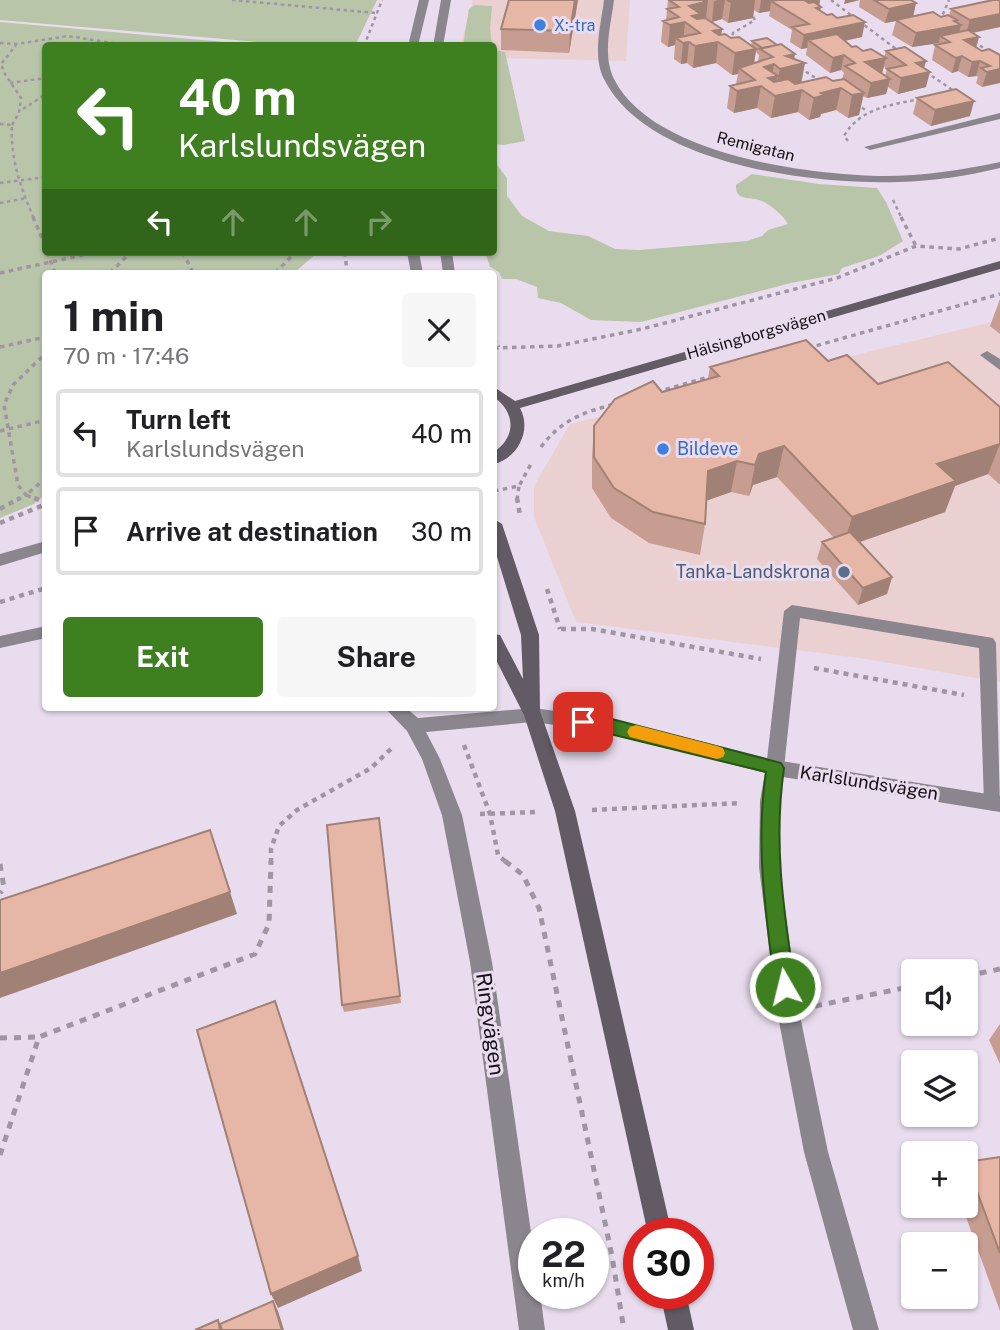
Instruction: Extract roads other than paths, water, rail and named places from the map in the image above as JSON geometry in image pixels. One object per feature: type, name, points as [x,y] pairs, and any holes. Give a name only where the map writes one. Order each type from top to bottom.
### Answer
[{"type":"main road","name":"Hälsingborgsvägen","points":[[513,406],[1000,265]]},
{"type":"main road","points":[[497,393],[513,406],[520,423],[519,432],[508,448],[497,457]]},
{"type":"main road","points":[[497,533],[530,635],[533,715]]},
{"type":"main road","points":[[497,646],[533,715],[565,811],[656,1218]]},
{"type":"main road","points":[[676,1309],[681,1330]]},
{"type":"street","points":[[413,42],[424,0]]},
{"type":"street","name":"Remigatan","points":[[609,0],[603,46],[609,79],[630,107],[665,133],[750,163],[847,178],[932,178],[1000,165]]},
{"type":"street","points":[[439,42],[447,3]]},
{"type":"street","points":[[870,147],[1000,116]]},
{"type":"street","points":[[987,355],[1000,366]]},
{"type":"street","points":[[0,560],[42,548]]},
{"type":"street","points":[[866,1330],[816,1152],[788,1011],[769,867],[770,801],[792,611],[987,643],[997,804]]},
{"type":"street","points":[[0,642],[42,633]]},
{"type":"street","points":[[397,711],[414,726]]},
{"type":"street","name":"Karlslundsvägen","points":[[414,726],[533,715],[608,725],[775,768],[997,804]]},
{"type":"street","name":"Ringvägen","points":[[414,726],[452,814],[481,962],[532,1330]]},
{"type":"place","name":"X:-tra","points":[[540,25]]},
{"type":"place","name":"Bildeve","points":[[663,449]]},
{"type":"place","name":"Tanka-Landskrona","points":[[844,572]]}]
